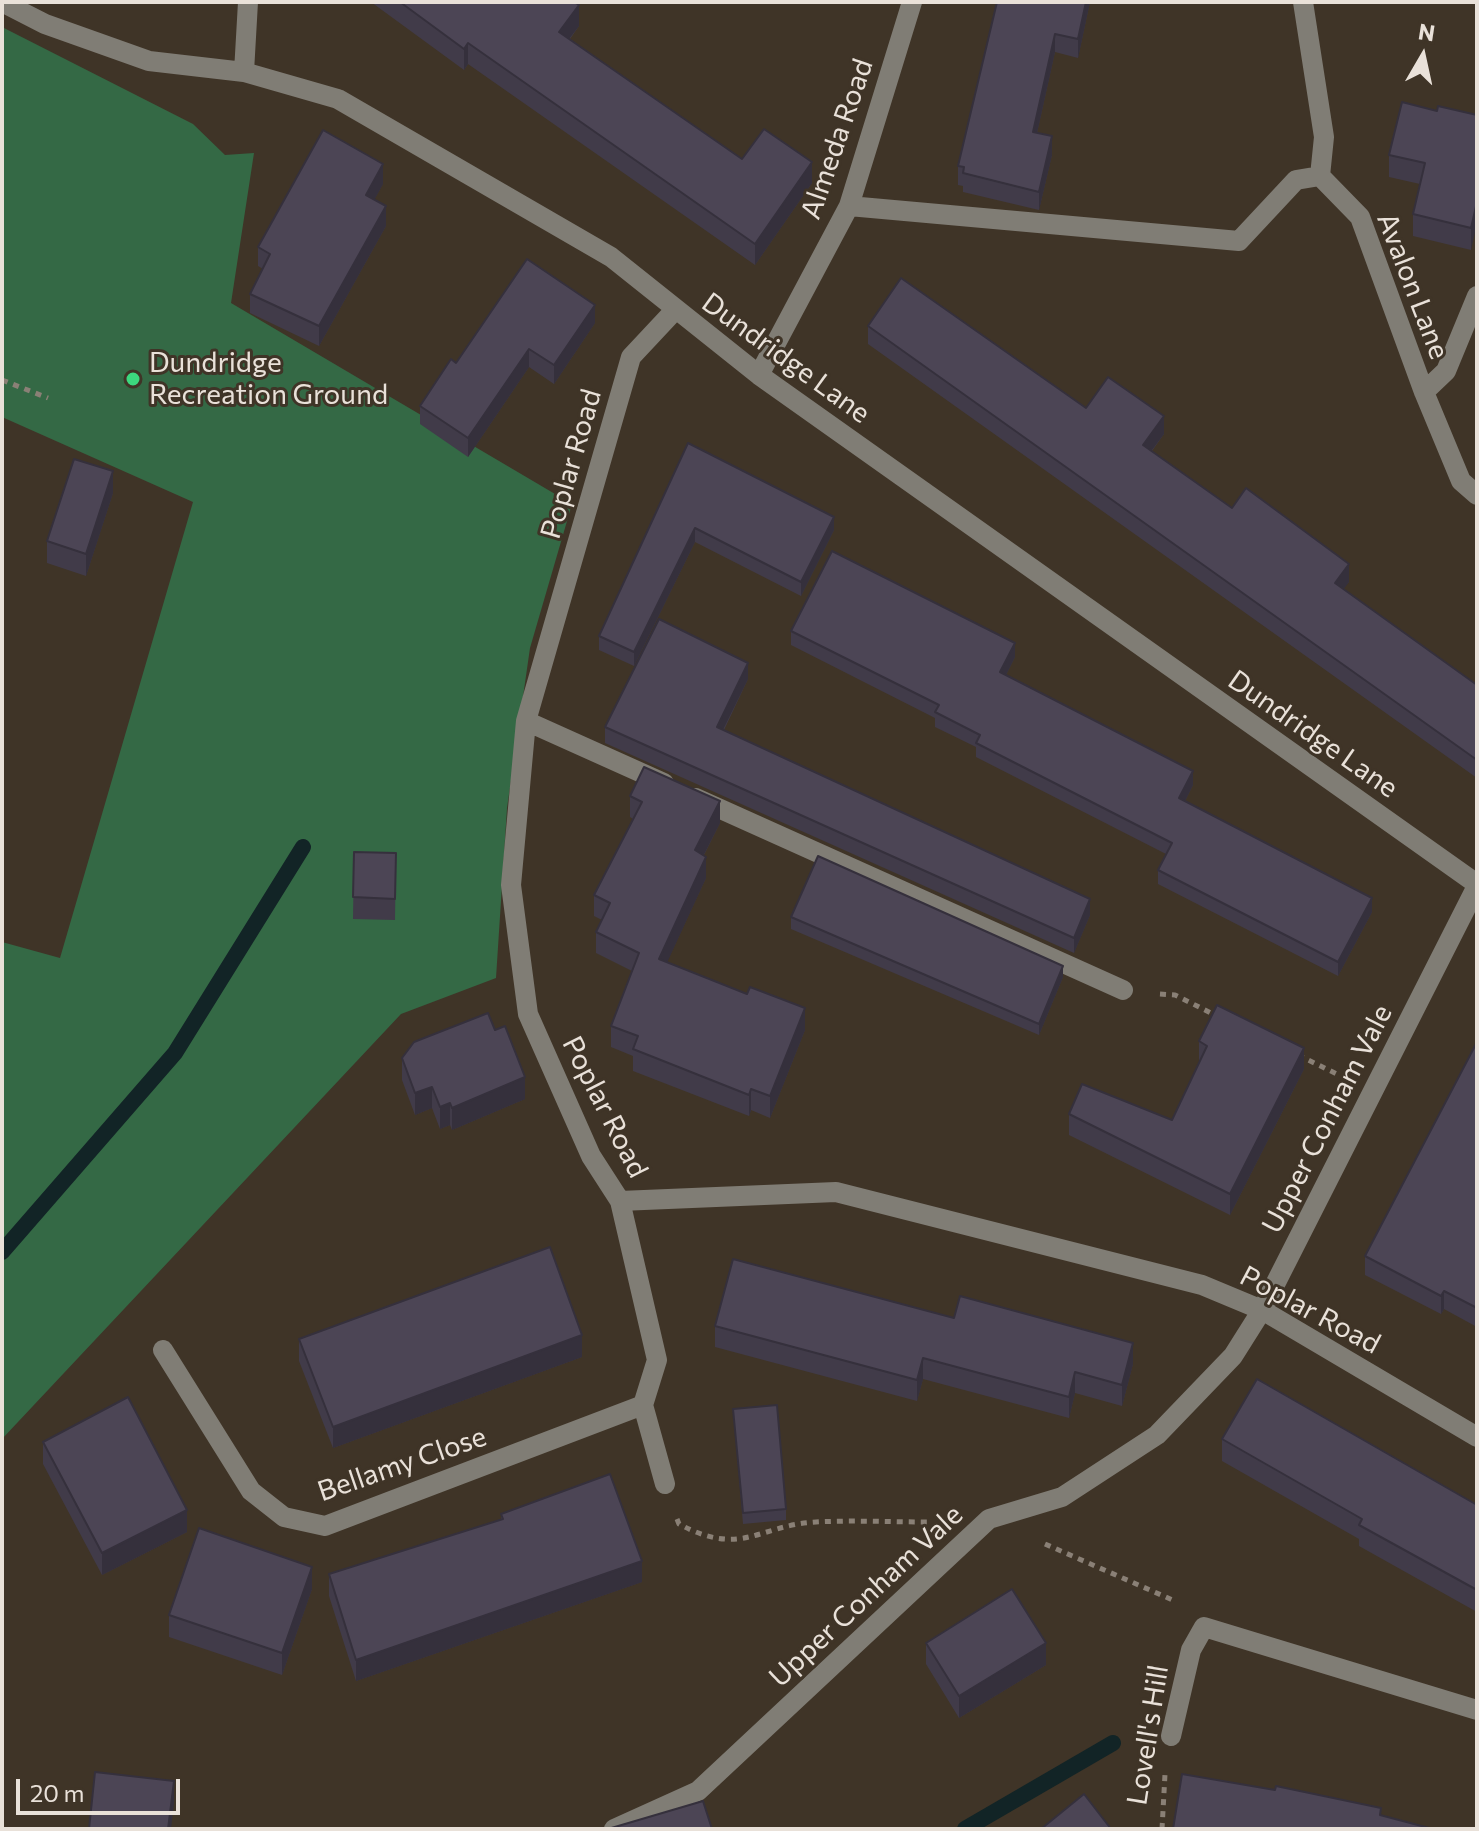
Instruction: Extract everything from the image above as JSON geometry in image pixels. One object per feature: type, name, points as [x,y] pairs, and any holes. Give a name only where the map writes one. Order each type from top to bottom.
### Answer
[{"type":"street","name":"Dundridge Lane","points":[[2,2],[45,24],[149,61],[244,72],[338,99],[611,257],[759,375],[1477,885]]},
{"type":"street","points":[[244,72],[248,2]]},
{"type":"street","points":[[849,206],[1239,241],[1296,180],[1320,176],[1324,137],[1303,2]]},
{"type":"street","name":"Almeda Road","points":[[759,375],[849,206],[907,4]]},
{"type":"street","name":"Avalon Lane","points":[[1320,176],[1360,217],[1424,392],[1461,481],[1477,495]]},
{"type":"street","points":[[1424,392],[1446,371],[1477,296]]},
{"type":"street","name":"Poplar Road","points":[[675,310],[631,357],[526,721],[511,885],[528,1014],[591,1156],[620,1201],[836,1192],[1202,1285],[1262,1310],[1477,1437]]},
{"type":"street","points":[[526,721],[1123,990]]},
{"type":"street","name":"Upper Conham Vale","points":[[614,1829],[698,1791],[989,1519],[1062,1497],[1157,1435],[1233,1356],[1262,1310],[1477,885]]},
{"type":"street","points":[[620,1201],[657,1360],[643,1405],[665,1484]]},
{"type":"street","name":"Bellamy Close","points":[[163,1350],[251,1491],[284,1517],[325,1526],[643,1405]]},
{"type":"street","points":[[1204,1627],[1477,1710]]},
{"type":"street","name":"Lovell's Hill","points":[[1171,1736],[1191,1650],[1204,1627]]},
{"type":"path","points":[[2,380],[48,398]]},
{"type":"path","points":[[1123,990],[1175,995],[1231,1023]]},
{"type":"path","points":[[1288,1050],[1373,1092]]},
{"type":"path","points":[[665,1484],[679,1524],[704,1538],[745,1541],[812,1522],[989,1519],[1175,1601],[1204,1627]]},
{"type":"path","name":"Lovell's Hill","points":[[1162,1829],[1162,1792],[1171,1736]]},
{"type":"green space","points":[[2,27],[193,124],[225,155],[254,153],[231,303],[572,504],[530,648],[507,808],[496,978],[401,1014],[2,1439],[2,942],[60,958],[193,502],[2,417]]},
{"type":"building","points":[[400,2],[574,2],[579,5],[559,32],[742,159],[764,129],[812,162],[755,244],[468,43],[464,49]]},
{"type":"building","points":[[997,2],[1086,2],[1078,39],[1055,34],[1033,132],[1052,136],[1039,192],[963,173],[964,167],[958,166]]},
{"type":"building","points":[[1402,102],[1437,111],[1438,106],[1477,115],[1477,202],[1471,228],[1413,214],[1425,163],[1389,155]]},
{"type":"building","points":[[323,130],[383,164],[366,195],[386,206],[319,326],[250,294],[270,254],[258,247]]},
{"type":"building","points":[[527,259],[595,305],[554,365],[529,349],[468,438],[420,406],[451,359],[456,363]]},
{"type":"building","points":[[901,278],[1086,408],[1108,377],[1164,416],[1143,445],[1232,508],[1246,488],[1349,564],[1335,583],[1477,685],[1477,760],[868,326]]},
{"type":"building","points":[[688,443],[834,517],[801,582],[695,528],[634,652],[599,636]]},
{"type":"building","points":[[74,459],[113,471],[86,554],[47,541]]},
{"type":"building","points":[[832,551],[1015,643],[1000,672],[1193,771],[1179,798],[1372,898],[1338,962],[1158,870],[1172,843],[976,743],[980,735],[935,712],[939,705],[791,631]]},
{"type":"building","points":[[659,619],[748,663],[717,727],[1090,899],[1074,938],[605,727]]},
{"type":"building","points":[[644,767],[720,801],[695,850],[706,857],[659,959],[747,994],[750,987],[805,1008],[770,1096],[751,1089],[749,1095],[633,1049],[638,1036],[611,1026],[639,953],[596,932],[610,903],[594,895],[642,802],[630,796]]},
{"type":"building","points":[[354,852],[396,853],[395,899],[353,897]]},
{"type":"building","points":[[818,856],[1063,966],[1039,1024],[791,917]]},
{"type":"building","points":[[1217,1005],[1304,1048],[1230,1194],[1069,1114],[1082,1084],[1172,1120],[1207,1046],[1199,1041]]},
{"type":"building","points":[[488,1013],[495,1030],[505,1026],[525,1077],[452,1108],[450,1103],[440,1107],[432,1087],[415,1093],[402,1058],[414,1042]]},
{"type":"building","points":[[1477,1042],[1477,1308],[1444,1291],[1441,1296],[1365,1256]]},
{"type":"building","points":[[550,1247],[582,1335],[333,1427],[299,1339]]},
{"type":"building","points":[[733,1259],[954,1318],[960,1296],[1133,1343],[1122,1385],[1075,1372],[1069,1397],[923,1358],[917,1380],[715,1326]]},
{"type":"building","points":[[1257,1379],[1477,1505],[1477,1590],[1359,1525],[1362,1519],[1222,1439]]},
{"type":"building","points":[[128,1397],[187,1510],[102,1553],[43,1442]]},
{"type":"building","points":[[777,1405],[786,1509],[743,1513],[733,1409]]},
{"type":"building","points":[[610,1474],[642,1561],[356,1660],[329,1574],[503,1519],[501,1514]]},
{"type":"building","points":[[199,1528],[312,1567],[282,1653],[169,1615]]},
{"type":"building","points":[[1012,1589],[1046,1643],[959,1696],[926,1643]]},
{"type":"building","points":[[95,1772],[174,1781],[168,1829],[89,1829]]},
{"type":"building","points":[[1182,1774],[1275,1790],[1276,1786],[1381,1808],[1380,1815],[1433,1829],[1173,1829]]},
{"type":"building","points":[[1084,1794],[1111,1829],[1041,1829]]},
{"type":"building","points":[[703,1801],[712,1829],[608,1829]]},
{"type":"waterway","points":[[2,1252],[175,1053],[303,847]]},
{"type":"waterway","points":[[965,1829],[1113,1743]]},
{"type":"place","name":"Dundridge Recreation Ground","points":[[133,379]]}]
